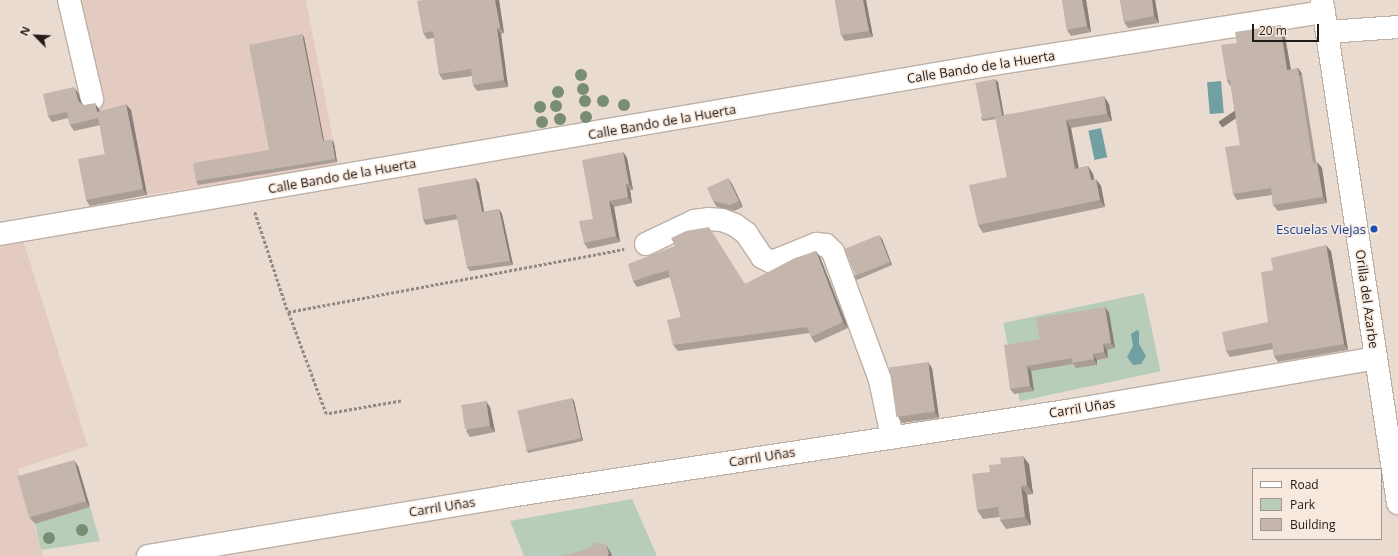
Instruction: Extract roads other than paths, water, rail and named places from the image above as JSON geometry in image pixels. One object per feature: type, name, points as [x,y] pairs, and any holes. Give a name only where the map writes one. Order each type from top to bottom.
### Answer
[{"type":"street","points":[[69,0],[92,99]]},
{"type":"street","name":"Calle Bando de la Huerta","points":[[0,234],[981,66],[1324,15],[1398,26]]},
{"type":"street","name":"Orilla del Azarbe","points":[[1324,15],[1398,503]]},
{"type":"street","points":[[646,244],[694,221],[708,219],[722,220],[746,233],[762,257],[772,262],[816,244],[826,245],[833,252],[880,380],[892,437]]},
{"type":"street","name":"Carril Uñas","points":[[148,556],[502,497],[1073,410],[1376,358]]},
{"type":"water","points":[[1221,81],[1224,113],[1210,114],[1207,82]]},
{"type":"water","points":[[1101,128],[1107,157],[1095,160],[1088,131]]},
{"type":"water","points":[[1137,330],[1139,331],[1139,344],[1146,356],[1141,364],[1133,365],[1127,357],[1133,346],[1131,334]]},
{"type":"place","name":"Escuelas Viejas","points":[[1374,229]]}]
